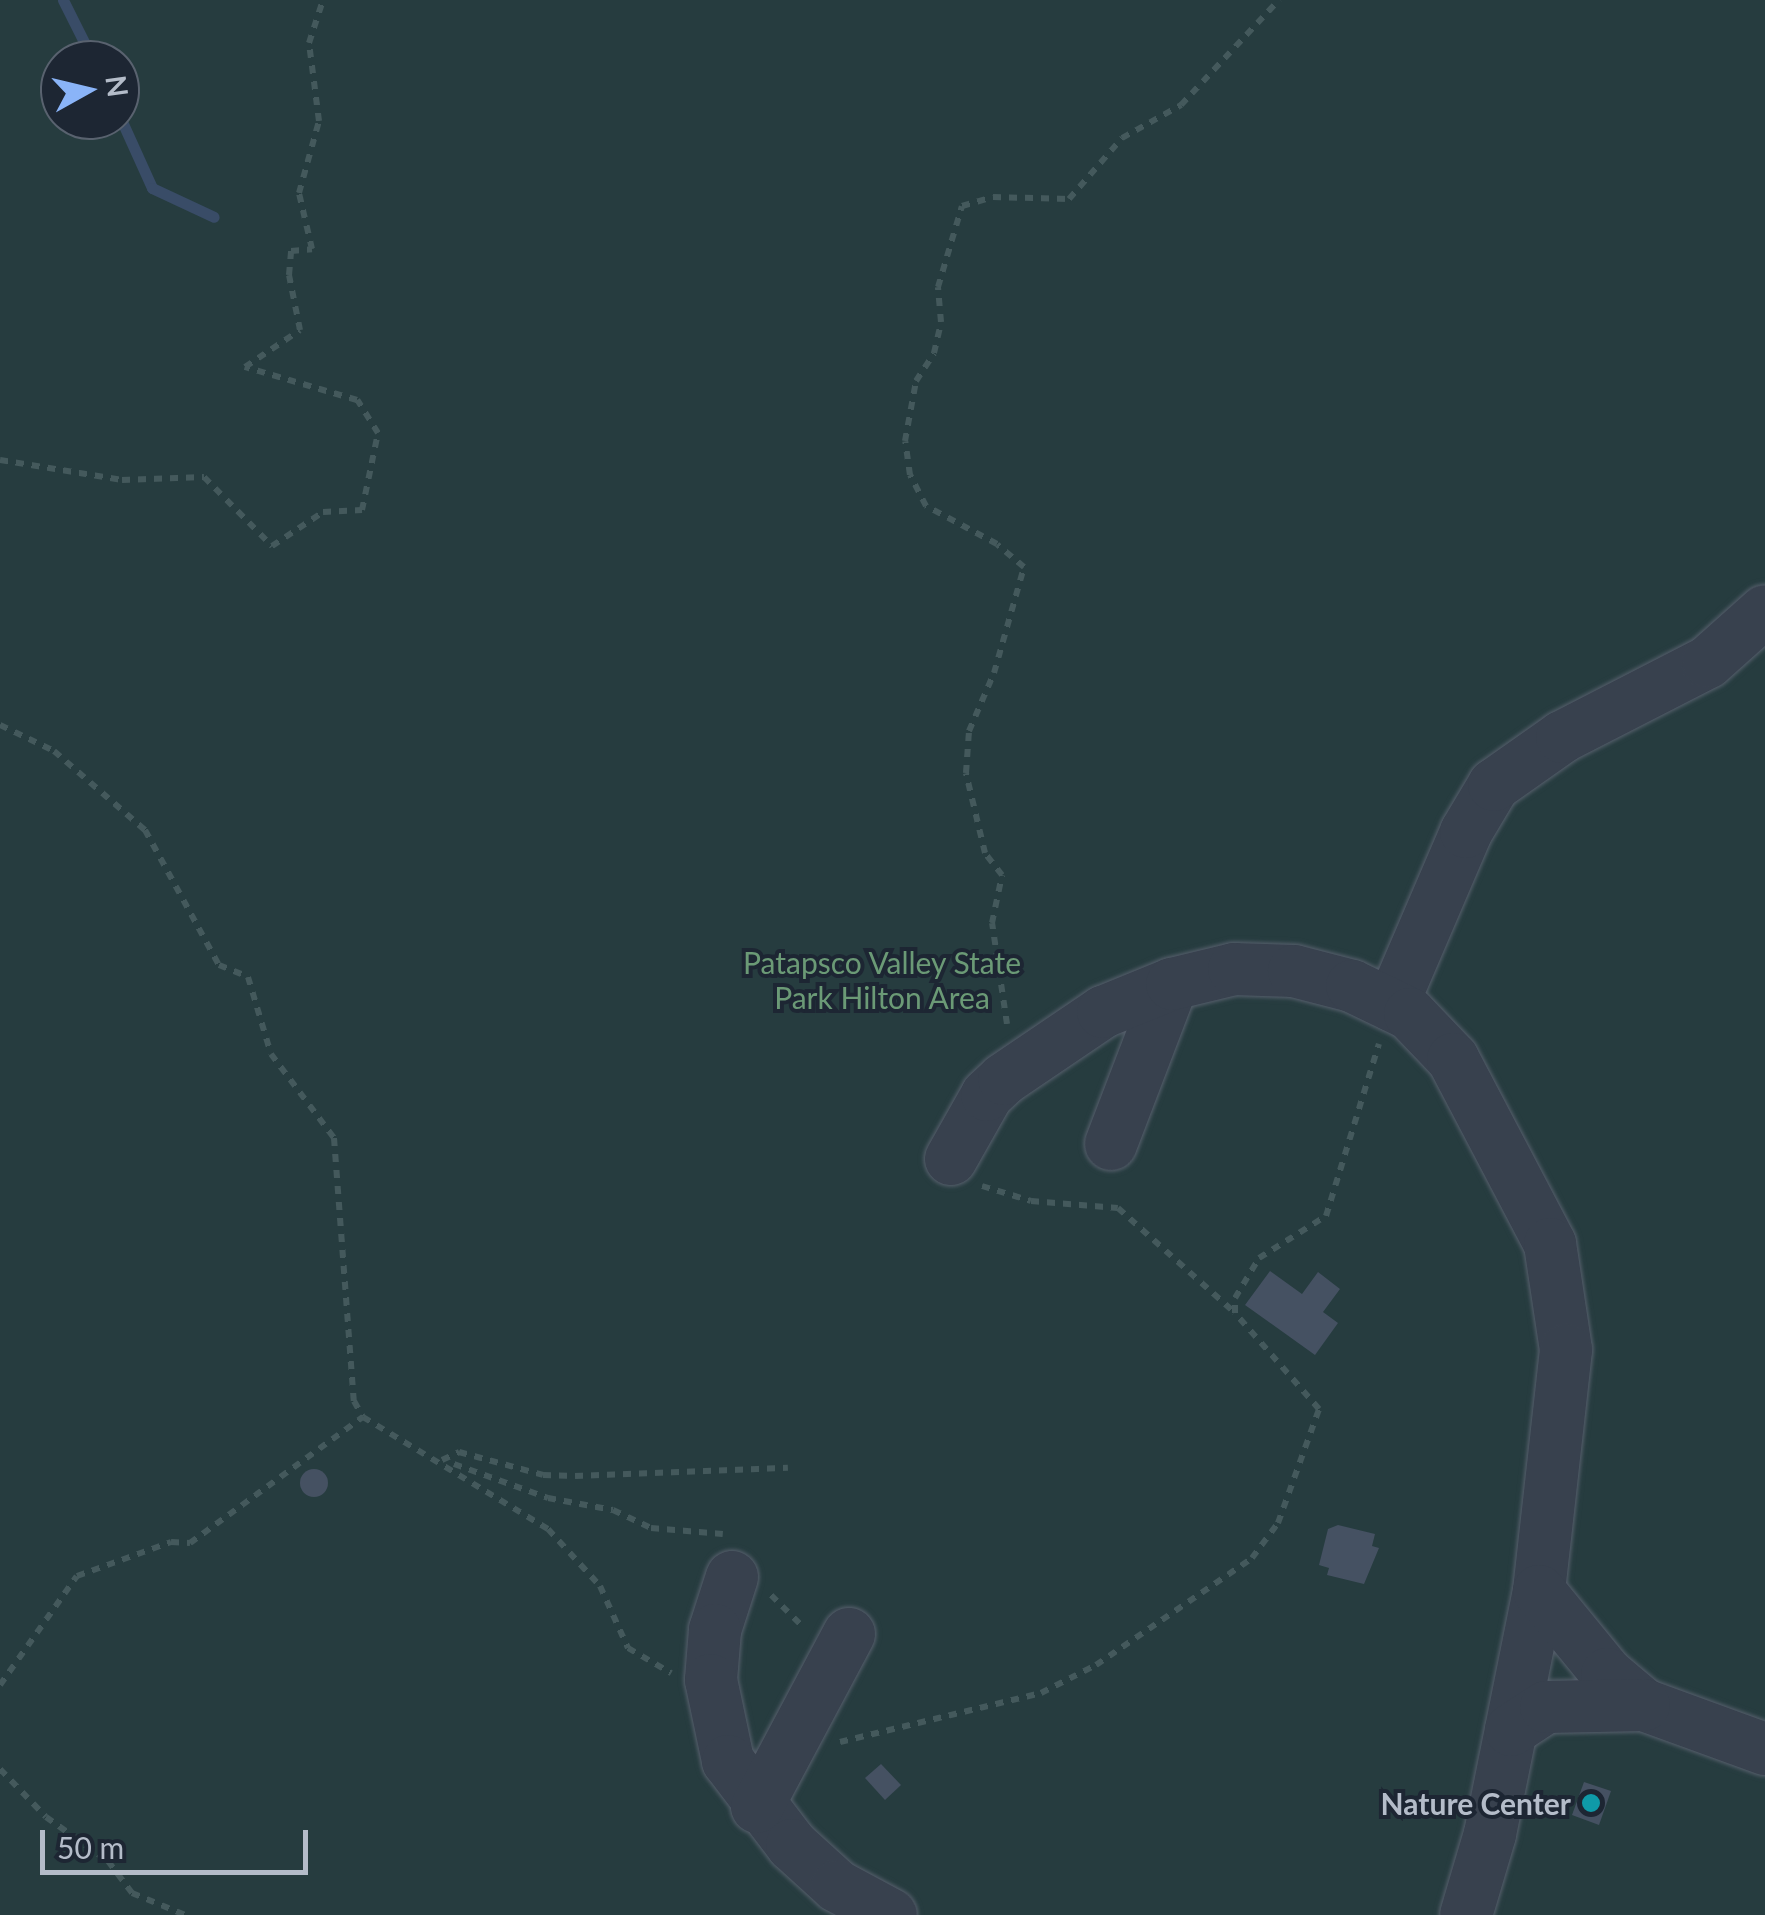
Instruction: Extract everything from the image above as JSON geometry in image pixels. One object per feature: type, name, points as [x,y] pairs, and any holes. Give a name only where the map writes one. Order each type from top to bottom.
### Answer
[{"type":"lane","points":[[1392,1005],[1466,832],[1494,785],[1562,737],[1708,662],[1765,612]]},
{"type":"lane","points":[[1708,662],[1765,667]]},
{"type":"lane","points":[[964,1172],[986,1094],[1004,1079],[1103,1012],[1172,984],[1234,969],[1294,970],[1392,1005],[1410,1014],[1453,1059],[1550,1244],[1566,1350],[1539,1591],[1511,1730],[1466,1915]]},
{"type":"lane","points":[[1111,1144],[1172,984]]},
{"type":"lane","points":[[742,1568],[715,1630],[710,1680],[728,1761],[757,1807],[837,1886],[891,1915]]},
{"type":"lane","points":[[1539,1591],[1608,1674],[1644,1705]]},
{"type":"lane","points":[[757,1807],[830,1633]]},
{"type":"lane","points":[[1511,1730],[1546,1707],[1644,1705],[1765,1748]]},
{"type":"path","points":[[0,460],[122,480],[204,477],[272,546],[322,512],[362,510],[378,434],[357,400],[245,367],[300,330],[289,275],[291,250],[312,248],[299,193],[314,158],[319,121],[310,43],[323,0]]},
{"type":"path","points":[[1004,1079],[1008,1033],[992,923],[1002,875],[985,852],[966,773],[968,731],[994,674],[1024,566],[998,544],[926,506],[910,475],[905,440],[916,381],[934,354],[941,322],[938,286],[962,206],[993,197],[1069,199],[1122,138],[1180,104],[1279,0]]},
{"type":"path","points":[[0,725],[54,752],[145,830],[219,965],[248,977],[271,1054],[334,1138],[354,1401],[363,1418],[442,1460],[548,1528],[600,1586],[628,1648],[684,1680],[710,1680]]},
{"type":"path","points":[[1235,1314],[1235,1298],[1258,1258],[1326,1216],[1372,1070]]},
{"type":"path","points":[[831,1745],[1041,1693],[1096,1665],[1252,1558],[1278,1524],[1319,1410],[1235,1314],[1118,1208],[1032,1201],[964,1172]]},
{"type":"path","points":[[0,1685],[76,1576],[171,1542],[190,1543],[363,1418]]},
{"type":"path","points":[[442,1460],[459,1452],[482,1455],[543,1475],[575,1476],[788,1468]]},
{"type":"path","points":[[442,1460],[548,1498],[614,1510],[742,1568],[830,1633]]},
{"type":"path","points":[[0,1769],[46,1817],[108,1861],[132,1893],[185,1915]]},
{"type":"green space","name":"Patapsco Valley State Park Hilton Area","points":[[0,0],[1765,0],[1765,1915],[0,1915]]},
{"type":"building","points":[[1270,1271],[1302,1294],[1318,1272],[1340,1289],[1323,1312],[1338,1323],[1315,1355],[1245,1305]]},
{"type":"building","points":[[314,1469],[324,1473],[328,1483],[324,1493],[314,1497],[304,1493],[300,1483],[304,1473]]},
{"type":"building","points":[[1338,1525],[1375,1534],[1372,1546],[1379,1548],[1364,1584],[1327,1575],[1329,1568],[1319,1565],[1328,1529]]},
{"type":"building","points":[[881,1764],[901,1785],[885,1800],[865,1778]]},
{"type":"building","name":"Nature Center","points":[[1584,1782],[1611,1791],[1599,1825],[1572,1815]]},
{"type":"waterway","points":[[63,0],[83,40]]},
{"type":"waterway","points":[[130,140],[152,188],[214,217]]},
{"type":"place","name":"Nature Center","points":[[1591,1803]]}]
